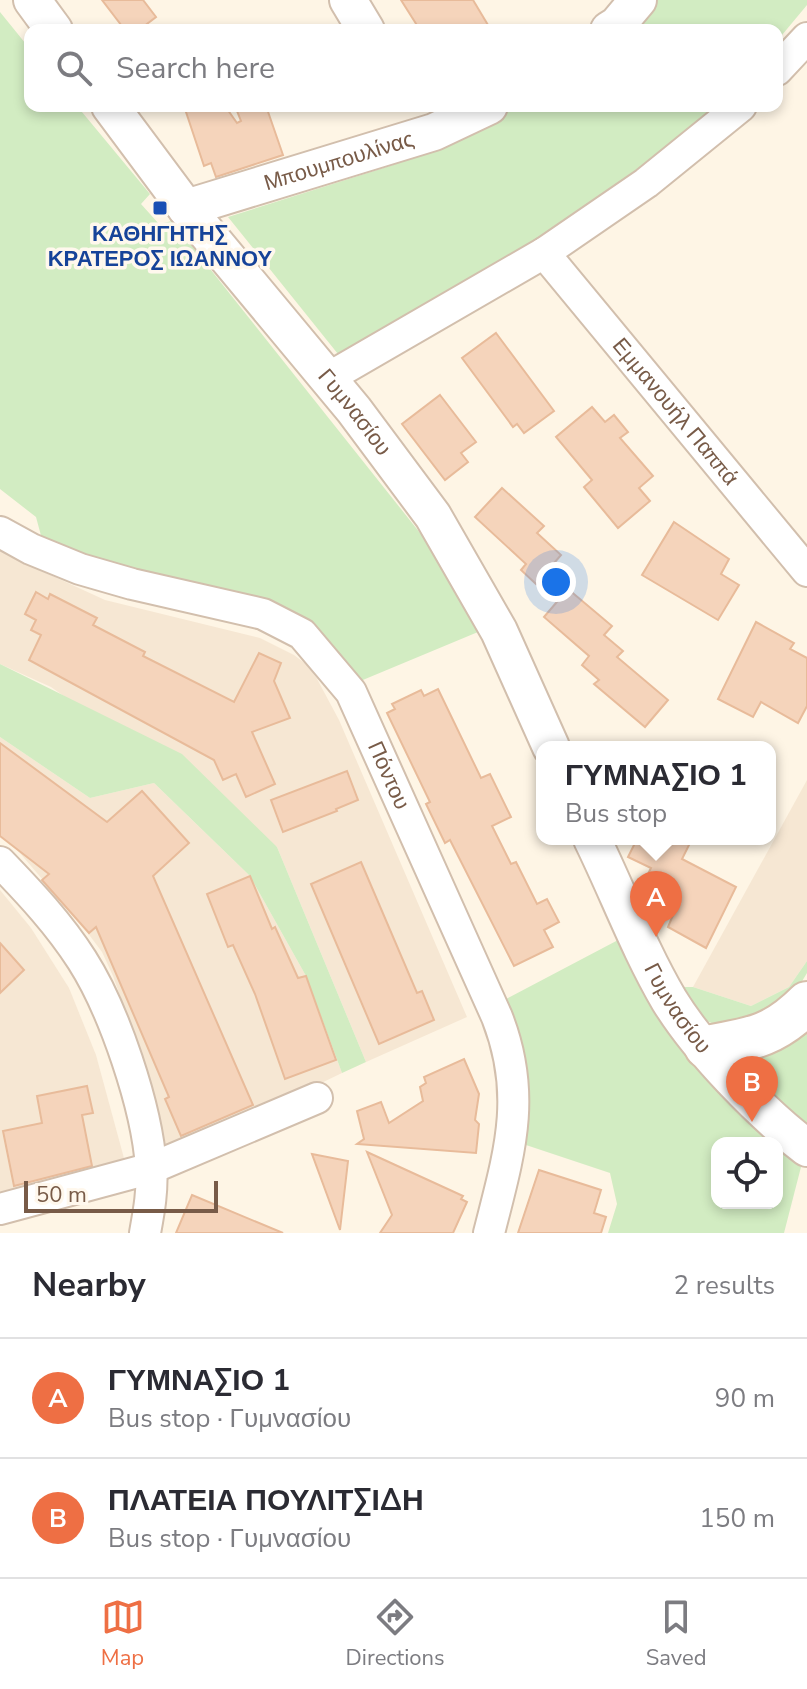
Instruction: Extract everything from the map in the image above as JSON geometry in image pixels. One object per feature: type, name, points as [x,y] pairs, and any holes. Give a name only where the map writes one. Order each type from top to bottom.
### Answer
[{"type":"main road","points":[[706,1047],[752,1039],[776,1030],[807,1003]]},
{"type":"street","points":[[32,0],[50,24]]},
{"type":"street","points":[[348,0],[362,24]]},
{"type":"street","points":[[618,24],[638,0]]},
{"type":"street","points":[[783,64],[807,38]]},
{"type":"street","name":"Γυμνασίου","points":[[114,112],[186,208],[328,378],[416,493],[461,561],[499,631],[548,741]]},
{"type":"street","name":"Μπουμπουλίνας","points":[[186,208],[425,119],[459,112]]},
{"type":"street","points":[[328,378],[544,253],[646,183],[734,112]]},
{"type":"street","name":"Εμμανουήλ Παππά","points":[[544,253],[807,571]]},
{"type":"street","name":"Πόντου","points":[[0,532],[31,549],[80,569],[146,588],[263,614],[283,623],[302,634],[351,692],[509,1049],[514,1079],[514,1121],[489,1233]]},
{"type":"street","name":"Γυμνασίου","points":[[595,845],[663,989],[679,1015],[770,1116],[807,1148]]},
{"type":"street","points":[[0,862],[60,929],[93,979],[130,1071],[152,1168],[145,1233]]},
{"type":"street","points":[[0,1209],[152,1168],[317,1098]]},
{"type":"shaded area","points":[[0,548],[105,600],[260,638],[306,664],[339,720],[467,1017],[366,1062],[277,847],[51,687],[0,664]]},
{"type":"shaded area","points":[[0,737],[90,798],[154,783],[250,876],[306,976],[342,1073],[257,1114],[167,1151],[130,1024],[102,952],[13,845],[0,836]]},
{"type":"shaded area","points":[[807,780],[807,961],[789,987],[751,1006],[693,987],[771,845],[776,845],[776,836]]},
{"type":"shaded area","points":[[0,890],[31,928],[69,988],[96,1055],[125,1162],[0,1193]]},
{"type":"green space","points":[[656,0],[807,0],[807,5],[783,34],[783,24],[629,24]]},
{"type":"green space","points":[[0,12],[24,42],[24,112],[82,112],[150,194],[141,204],[159,224],[172,221],[428,543],[462,598],[478,632],[358,682],[323,639],[166,581],[43,543],[36,517],[0,489]]},
{"type":"green space","points":[[502,112],[707,112],[650,163],[537,243],[338,354],[228,217],[393,165],[445,144]]},
{"type":"green space","points":[[0,664],[182,754],[277,847],[366,1062],[342,1073],[306,976],[250,876],[154,783],[90,798],[0,737]]},
{"type":"green space","points":[[620,939],[771,1137],[711,1137],[711,1209],[783,1209],[783,1150],[801,1167],[784,1233],[608,1233],[617,1204],[610,1173],[526,1145],[528,1078],[506,999]]},
{"type":"green space","points":[[807,961],[807,973],[787,1006],[776,1017],[717,1025],[704,1020],[679,987],[693,987],[751,1006],[789,987]]},
{"type":"green space","points":[[807,1026],[807,1131],[745,1065]]},
{"type":"building","points":[[102,0],[143,0],[156,17],[147,24],[120,24]]},
{"type":"building","points":[[401,0],[473,0],[487,24],[416,24]]},
{"type":"building","points":[[186,112],[229,112],[237,123],[241,121],[237,112],[268,112],[283,155],[216,177],[211,163],[204,166]]},
{"type":"building","points":[[496,333],[554,411],[524,433],[517,424],[513,427],[462,358]]},
{"type":"building","points":[[440,395],[476,442],[461,453],[468,462],[445,480],[402,424]]},
{"type":"building","points":[[592,407],[605,422],[614,415],[628,432],[620,438],[653,476],[639,488],[650,501],[618,528],[584,487],[592,480],[556,437]]},
{"type":"building","points":[[502,488],[544,526],[537,533],[561,555],[536,584],[521,570],[526,564],[475,517]]},
{"type":"building","points":[[674,522],[729,559],[721,574],[739,585],[718,620],[642,575]]},
{"type":"building","points":[[568,589],[612,626],[604,635],[623,651],[617,657],[668,700],[645,727],[594,684],[599,680],[582,665],[589,656],[544,617]]},
{"type":"building","points":[[36,592],[48,599],[50,594],[97,618],[93,625],[145,652],[143,656],[234,702],[259,653],[281,663],[274,681],[290,718],[252,732],[275,784],[246,797],[236,774],[223,780],[214,760],[29,660],[41,635],[31,630],[36,620],[25,614]]},
{"type":"building","points":[[756,622],[794,643],[790,649],[807,658],[807,706],[798,723],[761,702],[753,717],[718,699]]},
{"type":"building","points":[[438,689],[481,778],[490,774],[511,817],[492,826],[511,864],[516,862],[537,904],[547,899],[559,922],[544,930],[553,947],[514,966],[450,840],[445,843],[426,804],[430,802],[387,713],[395,709],[392,704],[421,690],[424,696]]},
{"type":"building","points":[[0,743],[107,822],[142,791],[189,843],[153,876],[253,1105],[181,1136],[165,1099],[169,1097],[96,927],[89,933],[42,880],[49,874],[0,836]]},
{"type":"building","points":[[347,771],[358,800],[283,832],[271,800]]},
{"type":"building","points":[[634,845],[689,845],[682,859],[736,887],[706,948],[668,927],[676,908],[660,902],[666,890],[645,880],[651,868],[628,857]]},
{"type":"building","points":[[361,862],[417,993],[422,991],[434,1020],[379,1044],[311,884]]},
{"type":"building","points":[[250,876],[272,929],[275,927],[298,978],[306,976],[336,1060],[285,1079],[255,994],[233,945],[228,947],[207,894]]},
{"type":"building","points":[[0,943],[24,970],[0,993]]},
{"type":"building","points":[[464,1059],[479,1094],[475,1120],[479,1124],[476,1153],[357,1144],[364,1139],[357,1111],[381,1102],[389,1123],[423,1101],[420,1087],[426,1083],[424,1077]]},
{"type":"building","points":[[87,1086],[93,1113],[82,1115],[92,1166],[14,1186],[3,1131],[42,1123],[37,1096]]},
{"type":"building","points":[[367,1152],[463,1196],[461,1199],[467,1202],[453,1233],[380,1233],[392,1215]]},
{"type":"building","points":[[312,1154],[348,1161],[340,1230]]},
{"type":"building","points":[[539,1170],[601,1190],[594,1213],[606,1217],[601,1233],[518,1233]]},
{"type":"building","points":[[192,1195],[283,1233],[176,1233]]},
{"type":"place","name":"ΚΑΘΗΓΗΤΗΣ ΚΡΑΤΕΡΟΣ ΙΩΑΝΝΟΥ","points":[[160,208]]},
{"type":"place","name":"ΓΥΜΝΑΣΙΟ 1","points":[[656,937]]},
{"type":"place","name":"ΠΛΑΤΕΙΑ ΠΟΥΛΙΤΣΙΔΗ","points":[[752,1122]]}]
